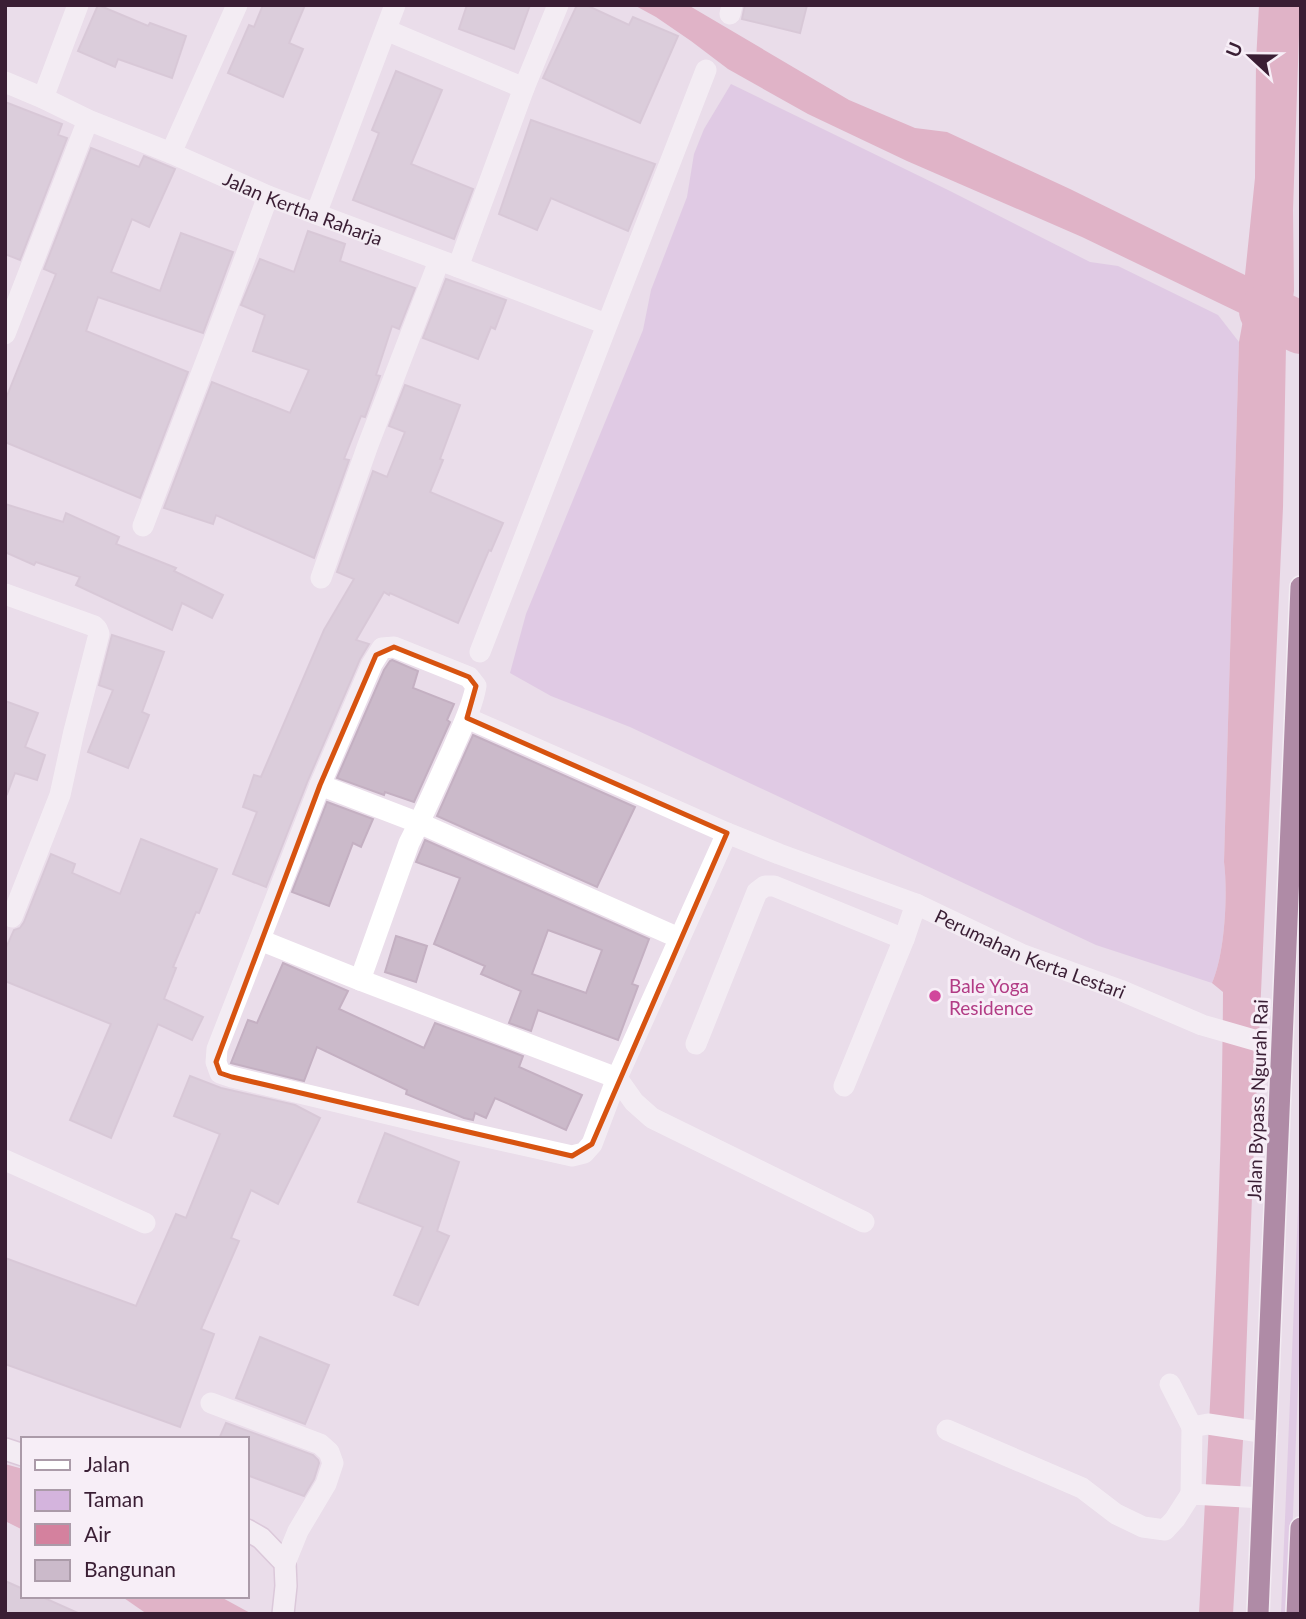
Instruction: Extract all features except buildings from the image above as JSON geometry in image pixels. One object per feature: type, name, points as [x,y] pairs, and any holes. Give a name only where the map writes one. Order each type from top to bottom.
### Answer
[{"type":"highway","name":"Jalan Bypass Ngurah Rai","points":[[1258,1614],[1253,1498],[1260,1432],[1282,1048],[1301,587]]},
{"type":"highway","points":[[1297,1614],[1301,1528]]},
{"type":"street","points":[[44,98],[78,5]]},
{"type":"street","points":[[171,153],[237,5]]},
{"type":"street","points":[[316,214],[395,5]]},
{"type":"street","points":[[321,578],[368,445],[449,264],[558,5]]},
{"type":"street","points":[[386,30],[524,88]]},
{"type":"street","points":[[480,652],[706,70]]},
{"type":"street","name":"Jalan Kertha Raharja","points":[[5,82],[268,197],[606,324]]},
{"type":"street","points":[[5,334],[88,120]]},
{"type":"street","points":[[143,526],[268,197]]},
{"type":"street","points":[[5,594],[94,626],[99,634],[60,795],[12,917]]},
{"type":"street","points":[[360,980],[399,867],[467,718],[476,686],[470,677],[394,647],[382,648],[372,664],[320,785],[217,1049],[216,1062],[220,1073],[572,1156],[584,1153],[592,1144],[617,1078],[727,833]]},
{"type":"street","name":"Perumahan Kerta Lestari","points":[[467,718],[727,833],[916,904],[1021,954],[1120,990],[1202,1025],[1282,1048]]},
{"type":"street","points":[[320,785],[419,823],[679,938]]},
{"type":"street","points":[[696,1044],[757,892],[765,886],[774,886],[904,939]]},
{"type":"street","points":[[844,1086],[916,904]]},
{"type":"street","points":[[260,940],[617,1078],[634,1101],[652,1118],[864,1222]]},
{"type":"street","points":[[5,1160],[145,1223]]},
{"type":"street","points":[[947,1430],[1082,1488],[1116,1514],[1143,1527],[1165,1530],[1197,1495],[1200,1425],[1170,1384]]},
{"type":"street","points":[[211,1403],[320,1444],[329,1452],[333,1463],[326,1484],[298,1531],[285,1563],[283,1614]]},
{"type":"street","points":[[1200,1425],[1260,1432]]},
{"type":"street","points":[[1197,1495],[1253,1498]]},
{"type":"street","points":[[248,1532],[261,1538],[285,1563]]},
{"type":"highlighted area","points":[[394,647],[469,677],[476,686],[467,718],[727,833],[592,1144],[572,1156],[232,1077],[220,1073],[216,1062],[320,785],[376,655]]},
{"type":"green space","points":[[731,84],[1090,262],[1118,266],[1218,315],[1239,342],[1224,862],[1226,890],[1223,940],[1212,983],[1096,945],[630,727],[551,696],[510,673],[526,614],[643,330],[651,290],[687,197],[694,154],[704,129]]},
{"type":"green space","points":[[1301,1139],[1301,1312],[1289,1614],[1281,1614]]},
{"type":"water","points":[[634,5],[688,5],[849,100],[915,128],[947,132],[1245,275],[1255,178],[1259,5],[1300,5],[1293,210],[1294,291],[1286,345],[1283,507],[1243,1440],[1233,1614],[1199,1614],[1215,1303],[1222,1070],[1223,992],[1212,983],[1223,940],[1226,890],[1224,862],[1239,342],[1244,315],[1082,237],[907,161],[808,114],[728,69],[656,17]]},
{"type":"water","points":[[5,1464],[21,1468],[21,1529],[5,1521]]},
{"type":"water","points":[[124,1598],[223,1598],[252,1614],[147,1614]]},
{"type":"waterway","points":[[1265,311],[1301,328]]},
{"type":"place","name":"Bale Yoga Residence","points":[[935,996]]}]
